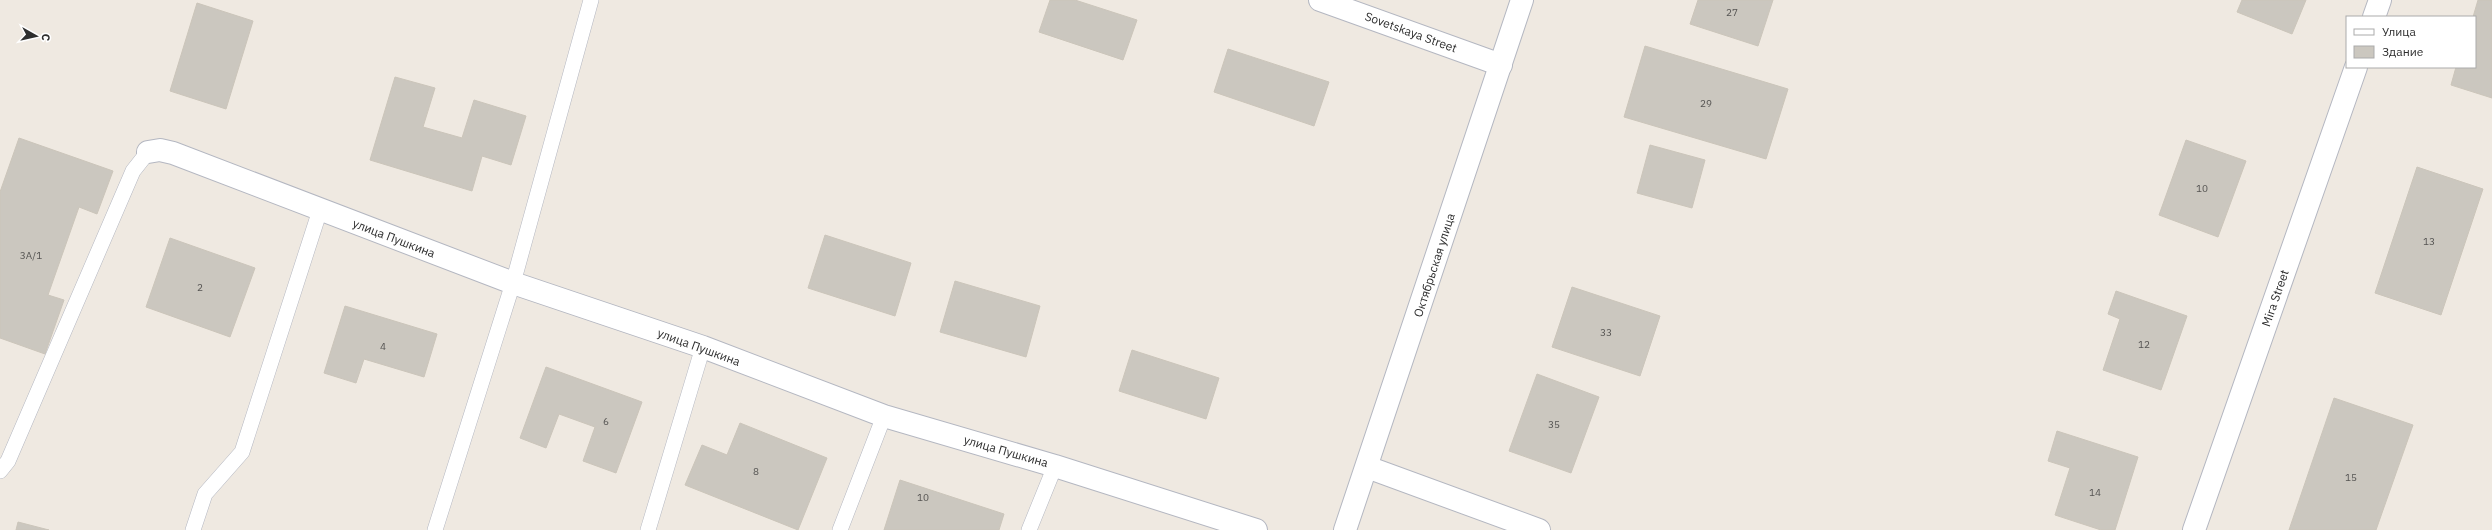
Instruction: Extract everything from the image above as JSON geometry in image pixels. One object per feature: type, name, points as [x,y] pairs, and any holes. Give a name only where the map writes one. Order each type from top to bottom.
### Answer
[{"type":"street","name":"Sovetskaya Street","points":[[1320,0],[1501,65]]},
{"type":"street","name":"Октябрьская улица","points":[[1344,530],[1367,467],[1522,0]]},
{"type":"street","points":[[2374,16],[2380,0]]},
{"type":"street","name":"Mira Street","points":[[2194,530],[2356,68]]},
{"type":"street","name":"улица Пушкина","points":[[148,152],[160,150],[173,153],[513,283],[703,347],[884,416],[1055,466],[1256,530]]},
{"type":"street","points":[[1367,467],[1539,530]]},
{"type":"lane","points":[[435,530],[513,283],[591,0]]},
{"type":"lane","points":[[0,471],[8,461],[133,171],[148,152]]},
{"type":"lane","points":[[193,530],[205,494],[242,452],[320,210]]},
{"type":"lane","points":[[648,530],[703,347]]},
{"type":"lane","points":[[840,530],[884,416]]},
{"type":"lane","points":[[1029,530],[1055,466]]},
{"type":"building","points":[[1050,0],[1075,0],[1137,20],[1123,60],[1039,32]]},
{"type":"building","points":[[1698,0],[1773,0],[1758,46],[1690,24]]},
{"type":"building","points":[[2242,0],[2306,0],[2292,34],[2237,12]]},
{"type":"building","points":[[2478,0],[2492,0],[2492,98],[2451,85],[2456,68],[2476,68],[2476,16],[2473,16]]},
{"type":"building","points":[[197,3],[253,21],[226,109],[170,91]]},
{"type":"building","points":[[1645,46],[1788,89],[1766,159],[1624,117]]},
{"type":"building","points":[[1228,49],[1329,82],[1314,126],[1214,92]]},
{"type":"building","points":[[395,77],[435,88],[423,127],[462,138],[474,100],[526,116],[511,165],[482,156],[472,191],[370,160]]},
{"type":"building","points":[[19,138],[113,171],[97,214],[79,207],[48,295],[64,300],[45,354],[0,338],[0,192]]},
{"type":"building","points":[[2186,140],[2246,161],[2218,237],[2159,215]]},
{"type":"building","points":[[1650,145],[1705,160],[1692,208],[1637,193]]},
{"type":"building","points":[[2417,167],[2483,189],[2441,315],[2375,293]]},
{"type":"building","points":[[825,235],[911,263],[895,316],[808,288]]},
{"type":"building","points":[[170,238],[255,268],[230,337],[146,307]]},
{"type":"building","points":[[955,281],[1040,306],[1026,357],[940,332]]},
{"type":"building","points":[[1572,287],[1660,316],[1640,376],[1552,347]]},
{"type":"building","points":[[2116,291],[2187,316],[2161,390],[2103,370],[2120,319],[2108,314]]},
{"type":"building","points":[[345,306],[437,334],[424,377],[364,359],[356,383],[324,373]]},
{"type":"building","points":[[1132,350],[1219,378],[1206,419],[1119,391]]},
{"type":"building","points":[[546,367],[642,402],[616,473],[583,461],[595,427],[559,414],[546,448],[520,438]]},
{"type":"building","points":[[1537,374],[1599,397],[1571,473],[1509,451]]},
{"type":"building","points":[[2334,398],[2413,425],[2376,530],[2289,530]]},
{"type":"building","points":[[740,423],[827,458],[798,530],[685,485],[702,445],[727,455]]},
{"type":"building","points":[[2057,431],[2138,457],[2115,530],[2101,530],[2055,515],[2070,468],[2048,461]]},
{"type":"building","points":[[900,480],[1004,514],[999,530],[884,530]]},
{"type":"building","points":[[18,522],[49,530],[16,530]]}]
